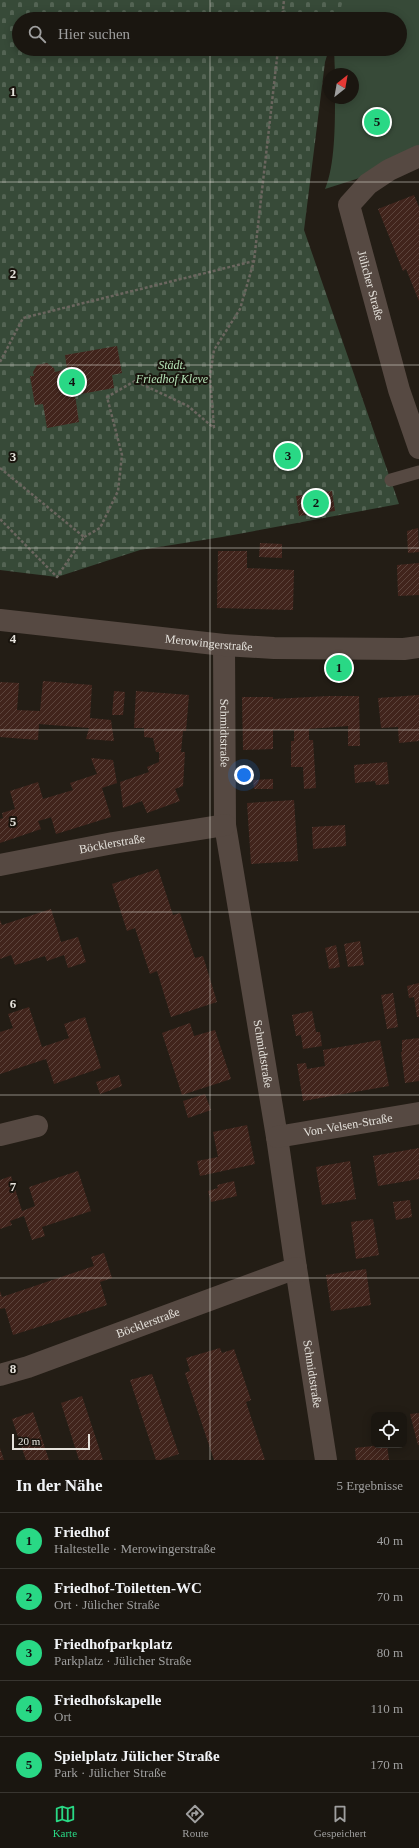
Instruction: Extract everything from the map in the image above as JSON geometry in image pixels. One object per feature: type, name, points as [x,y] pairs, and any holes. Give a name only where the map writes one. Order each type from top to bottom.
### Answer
[{"type":"street","name":"Jülicher Straße","points":[[419,156],[389,170],[368,184],[349,205],[399,390],[419,448]]},
{"type":"street","name":"Merowingerstraße","points":[[0,620],[224,645],[274,648],[404,649],[419,647]]},
{"type":"street","name":"Schmidtstraße","points":[[224,645],[225,825],[277,1137],[326,1460]]},
{"type":"street","name":"Böcklerstraße","points":[[0,865],[106,844],[225,825]]},
{"type":"street","name":"Von-Velsen-Straße","points":[[277,1137],[419,1113]]},
{"type":"street","points":[[0,1135],[37,1126]]},
{"type":"street","name":"Böcklerstraße","points":[[0,1375],[28,1367],[296,1268]]},
{"type":"lane","points":[[391,480],[419,472]]},
{"type":"path","points":[[283,12],[284,0]]},
{"type":"path","points":[[0,520],[57,577],[84,537],[100,528],[118,491],[122,455],[107,397],[135,381],[188,406],[214,428],[210,377],[214,350],[240,309],[254,261],[277,56]]},
{"type":"path","points":[[0,362],[24,318],[254,261]]},
{"type":"path","points":[[0,468],[84,537]]},
{"type":"green space","name":"Städt. Friedhof Kleve","points":[[0,0],[343,0],[340,12],[12,12],[12,56],[327,56],[323,68],[304,230],[399,504],[222,537],[140,550],[57,577],[0,570]]},
{"type":"green space","points":[[336,0],[419,0],[419,152],[372,174],[325,189],[333,157],[335,104],[359,104],[359,68],[335,68],[334,56],[407,56],[407,12],[334,12]]},
{"type":"building","points":[[414,195],[419,207],[419,301],[406,269],[403,271],[378,209]]},
{"type":"building","points":[[117,346],[122,373],[112,375],[114,388],[75,395],[79,422],[47,428],[43,404],[35,405],[30,376],[34,376],[33,372],[37,365],[47,363],[54,368],[55,372],[67,369],[65,355]]},
{"type":"building","points":[[332,491],[335,511],[299,516],[296,496]]},
{"type":"building","points":[[418,528],[419,552],[408,553],[407,531]]},
{"type":"building","points":[[260,543],[282,544],[282,558],[259,557]]},
{"type":"building","points":[[218,551],[247,551],[247,568],[294,570],[293,610],[217,608]]},
{"type":"building","points":[[419,563],[419,595],[398,596],[397,565]]},
{"type":"building","points":[[43,681],[92,685],[90,718],[111,720],[114,741],[86,739],[89,728],[39,724],[38,740],[0,737],[0,682],[19,683],[17,710],[40,711]]},
{"type":"building","points":[[114,691],[125,692],[123,715],[112,715]]},
{"type":"building","points":[[136,691],[189,695],[186,731],[183,731],[181,752],[185,752],[183,786],[175,789],[180,801],[147,813],[142,801],[123,808],[120,782],[149,772],[147,767],[159,762],[159,752],[156,752],[153,738],[144,737],[144,728],[134,728]]},
{"type":"building","points":[[419,695],[419,741],[399,743],[398,727],[381,728],[378,698]]},
{"type":"building","points":[[359,696],[360,746],[348,746],[348,726],[309,729],[309,740],[313,740],[316,788],[304,789],[303,767],[291,767],[291,741],[294,741],[294,730],[273,730],[273,749],[243,750],[242,697],[273,697],[273,699]]},
{"type":"building","points":[[91,758],[113,760],[117,783],[102,788],[111,817],[56,834],[51,817],[38,821],[41,829],[0,843],[0,819],[3,818],[2,813],[15,809],[10,791],[38,782],[43,799],[73,790],[70,783],[97,774]]},
{"type":"building","points":[[387,762],[389,784],[376,785],[375,781],[355,783],[354,765]]},
{"type":"building","points":[[273,779],[273,789],[254,789],[253,780]]},
{"type":"building","points":[[294,800],[298,861],[251,864],[247,803]]},
{"type":"building","points":[[345,825],[346,846],[313,849],[312,827]]},
{"type":"building","points":[[158,869],[173,915],[180,913],[195,958],[203,956],[217,1002],[171,1017],[157,971],[150,974],[135,928],[127,931],[112,884]]},
{"type":"building","points":[[51,909],[61,942],[78,937],[86,962],[68,968],[64,955],[47,961],[45,956],[15,965],[11,955],[0,959],[0,920],[2,925]]},
{"type":"building","points":[[360,941],[364,965],[348,967],[344,944]]},
{"type":"building","points":[[336,945],[340,967],[329,969],[325,948]]},
{"type":"building","points":[[419,983],[419,1017],[417,1017],[414,997],[409,998],[407,986]]},
{"type":"building","points":[[393,993],[398,1027],[387,1029],[381,995]]},
{"type":"building","points":[[29,1007],[42,1047],[69,1038],[64,1024],[85,1017],[101,1068],[54,1084],[46,1059],[0,1074],[0,1032],[13,1028],[8,1014]]},
{"type":"building","points":[[312,1011],[316,1032],[320,1032],[322,1046],[303,1049],[301,1035],[296,1036],[292,1015]]},
{"type":"building","points":[[190,1023],[194,1036],[215,1030],[231,1079],[182,1095],[162,1033]]},
{"type":"building","points":[[419,1038],[419,1081],[405,1083],[401,1052],[402,1040]]},
{"type":"building","points":[[380,1040],[389,1086],[303,1101],[297,1064],[306,1063],[307,1069],[325,1066],[323,1050]]},
{"type":"building","points":[[119,1075],[122,1086],[100,1094],[96,1082]]},
{"type":"building","points":[[205,1094],[211,1110],[188,1118],[183,1101]]},
{"type":"building","points":[[247,1125],[255,1164],[200,1176],[197,1161],[218,1157],[213,1132]]},
{"type":"building","points":[[419,1148],[419,1179],[378,1186],[373,1156]]},
{"type":"building","points":[[350,1161],[356,1199],[322,1205],[316,1167]]},
{"type":"building","points":[[78,1171],[91,1211],[42,1227],[45,1236],[32,1240],[24,1216],[10,1221],[12,1225],[0,1229],[0,1180],[11,1176],[22,1211],[35,1206],[29,1187]]},
{"type":"building","points":[[234,1181],[237,1196],[211,1202],[208,1191],[218,1188],[217,1185]]},
{"type":"building","points":[[410,1200],[412,1217],[396,1220],[393,1202]]},
{"type":"building","points":[[373,1219],[379,1255],[356,1259],[351,1222]]},
{"type":"building","points":[[104,1253],[112,1278],[100,1282],[107,1305],[13,1335],[5,1308],[0,1309],[0,1291],[2,1297],[94,1266],[91,1257]]},
{"type":"building","points":[[366,1269],[371,1305],[331,1311],[326,1275]]},
{"type":"building","points":[[220,1348],[222,1353],[234,1349],[251,1400],[246,1402],[265,1460],[214,1460],[185,1373],[190,1371],[186,1358]]},
{"type":"building","points":[[152,1374],[179,1454],[160,1460],[156,1460],[130,1380]]},
{"type":"building","points":[[82,1396],[103,1460],[79,1460],[61,1403]]},
{"type":"building","points":[[33,1412],[49,1460],[26,1460],[12,1419]]},
{"type":"building","points":[[419,1413],[419,1445],[418,1445],[410,1414]]},
{"type":"building","points":[[371,1446],[371,1448],[387,1448],[389,1460],[356,1460],[355,1448]]},
{"type":"building","points":[[0,1448],[4,1460],[0,1460]]},
{"type":"place","name":"Spielplatz Jülicher Straße","points":[[377,122]]},
{"type":"place","name":"Friedhofskapelle","points":[[72,382]]},
{"type":"place","name":"Friedhofparkplatz","points":[[288,456]]},
{"type":"place","name":"Friedhof-Toiletten-WC","points":[[316,503]]},
{"type":"place","name":"Friedhof","points":[[339,668]]}]
